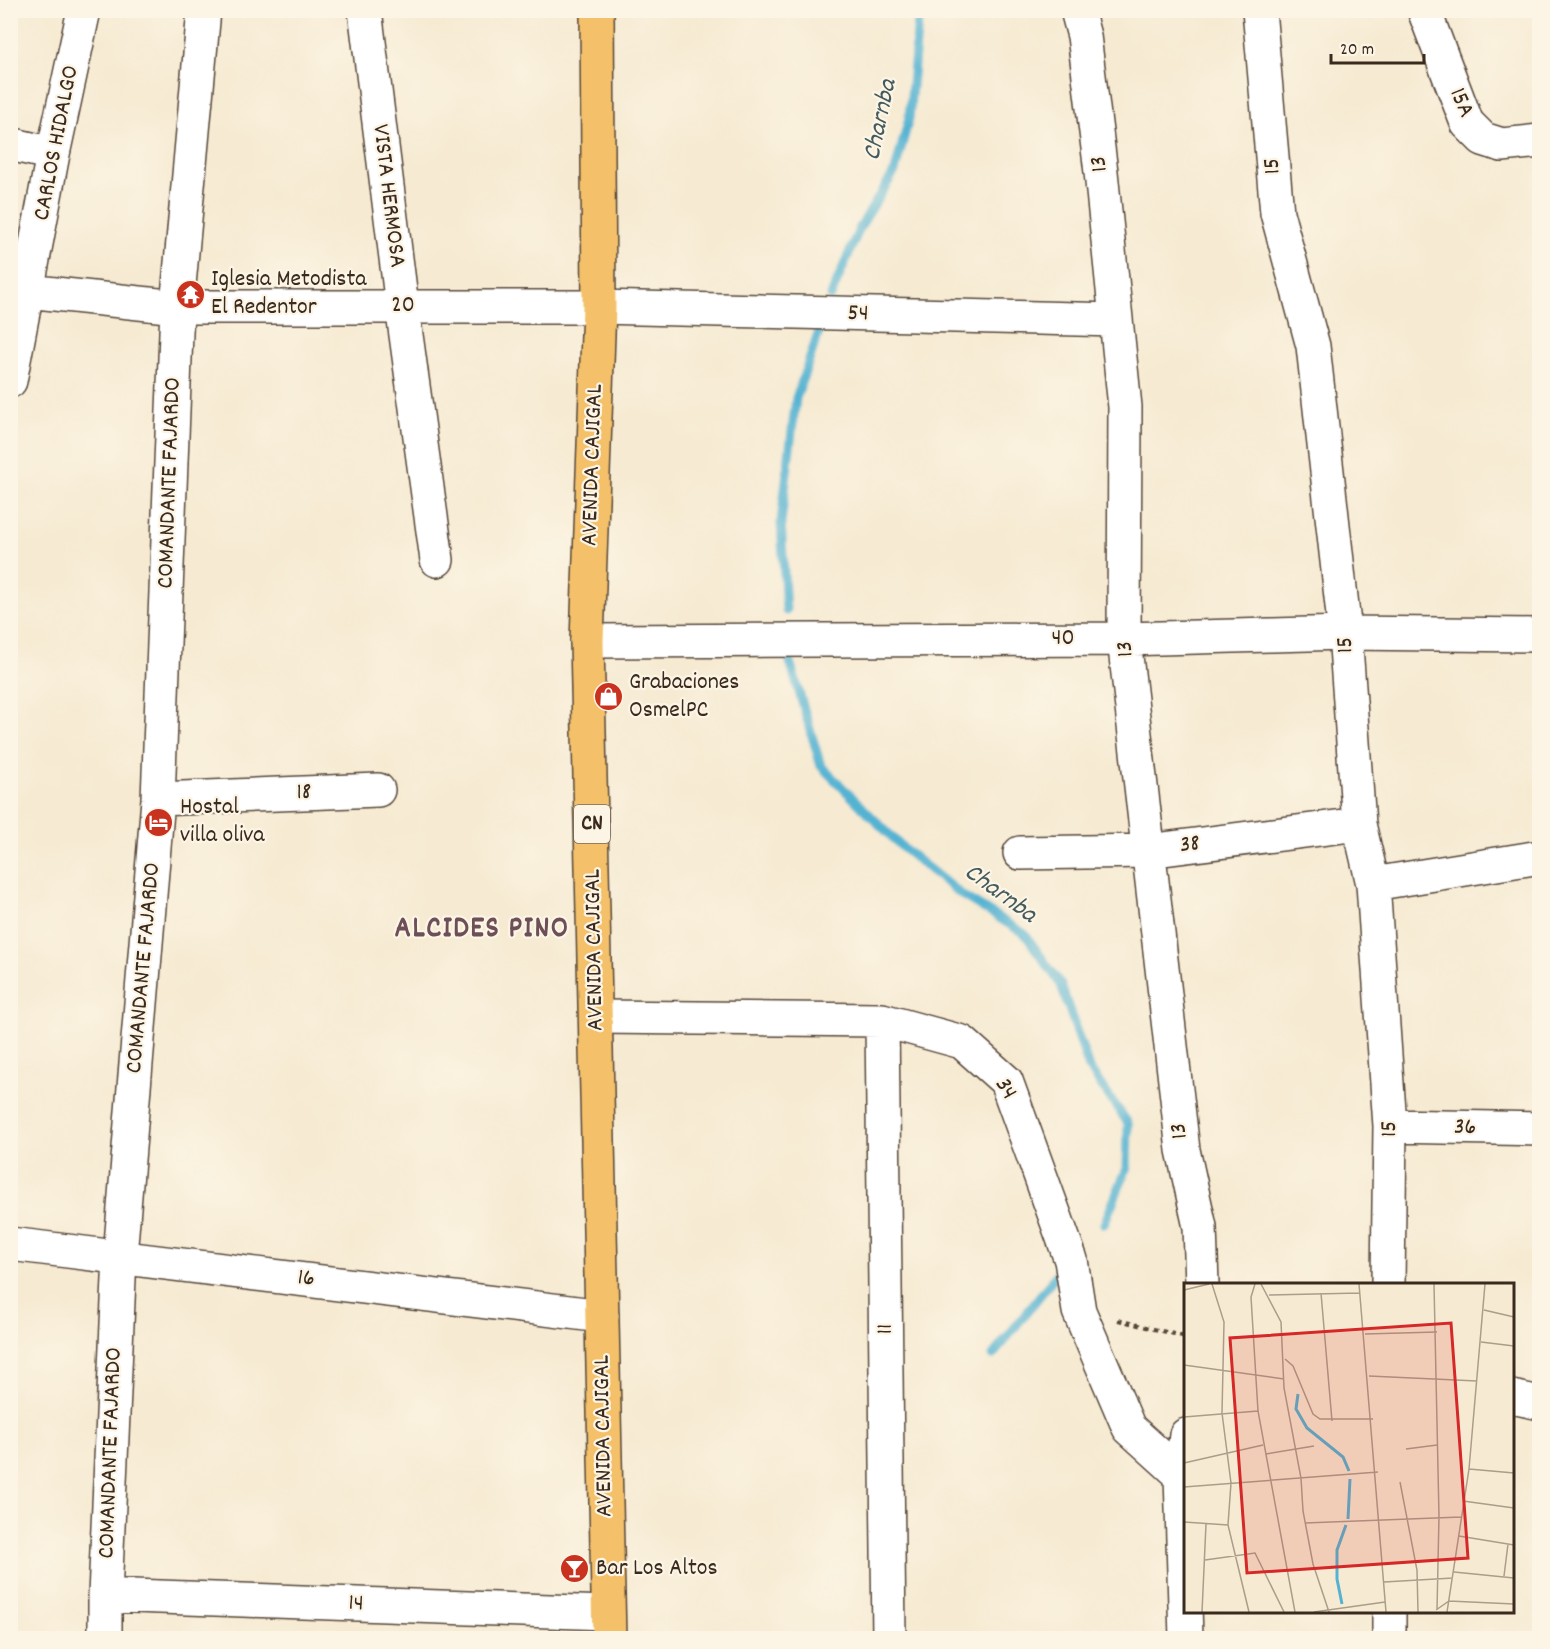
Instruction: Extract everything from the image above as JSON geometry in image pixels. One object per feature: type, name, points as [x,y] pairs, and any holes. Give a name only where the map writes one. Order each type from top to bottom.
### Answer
[{"type":"main road","name":"AVENIDA CAJIGAL","points":[[597,10],[599,307],[587,641],[597,1017],[608,1626]]},
{"type":"street","name":"CARLOS HIDALGO","points":[[10,381],[53,154],[84,10]]},
{"type":"street","name":"COMANDANTE FAJARDO","points":[[105,1638],[120,1256],[158,799],[177,307],[204,10]]},
{"type":"street","name":"VISTA HERMOSA","points":[[365,10],[437,560]]},
{"type":"street","name":"13","points":[[1077,10],[1085,47],[1125,407],[1125,639],[1183,1150],[1200,1227],[1202,1283]]},
{"type":"street","name":"15","points":[[1259,10],[1277,213],[1313,346],[1346,633],[1359,824],[1373,884],[1390,1126],[1388,1283]]},
{"type":"street","name":"15A","points":[[1424,10],[1467,123],[1483,139],[1502,145],[1539,141]]},
{"type":"street","points":[[10,144],[53,154]]},
{"type":"street","name":"20","points":[[27,291],[177,307],[599,307]]},
{"type":"street","name":"54","points":[[599,307],[1116,321]]},
{"type":"street","name":"40","points":[[587,641],[1125,639],[1346,633],[1539,635]]},
{"type":"street","name":"18","points":[[158,799],[378,790]]},
{"type":"street","name":"38","points":[[1020,852],[1148,851],[1359,824]]},
{"type":"street","points":[[1373,884],[1539,857]]},
{"type":"street","name":"34","points":[[597,1017],[882,1020],[962,1042],[1006,1081],[1071,1260],[1079,1311],[1129,1428],[1181,1475]]},
{"type":"street","name":"11","points":[[882,1020],[889,1638]]},
{"type":"street","name":"36","points":[[1390,1126],[1539,1129]]},
{"type":"street","name":"16","points":[[10,1244],[602,1316]]},
{"type":"street","points":[[1514,1397],[1539,1403]]},
{"type":"street","points":[[1184,1444],[1181,1475],[1184,1573]]},
{"type":"street","name":"14","points":[[105,1595],[608,1626]]},
{"type":"street","points":[[1185,1613],[1186,1638]]},
{"type":"street","points":[[1389,1613],[1389,1638]]},
{"type":"path","points":[[1079,1311],[1184,1337]]},
{"type":"waterway","name":"Charnba","points":[[831,296],[860,227],[895,171],[909,118],[919,10]]},
{"type":"waterway","name":"Charnba","points":[[786,611],[781,522],[796,398],[821,326]]},
{"type":"waterway","name":"Charnba","points":[[790,662],[821,766],[903,848],[963,896],[1025,934],[1061,985],[1089,1068],[1128,1123],[1127,1168],[1104,1224]]},
{"type":"waterway","name":"Charnba","points":[[993,1355],[1064,1265]]},
{"type":"place","name":"Iglesia Metodista El Redentor","points":[[190,294]]},
{"type":"place","name":"Grabaciones OsmelPC","points":[[608,697]]},
{"type":"place","name":"Hostal villa oliva","points":[[159,822]]},
{"type":"place","name":"Bar Los Altos","points":[[575,1569]]},
{"type":"district","name":"ALCIDES PINO","points":[[482,930]]}]
